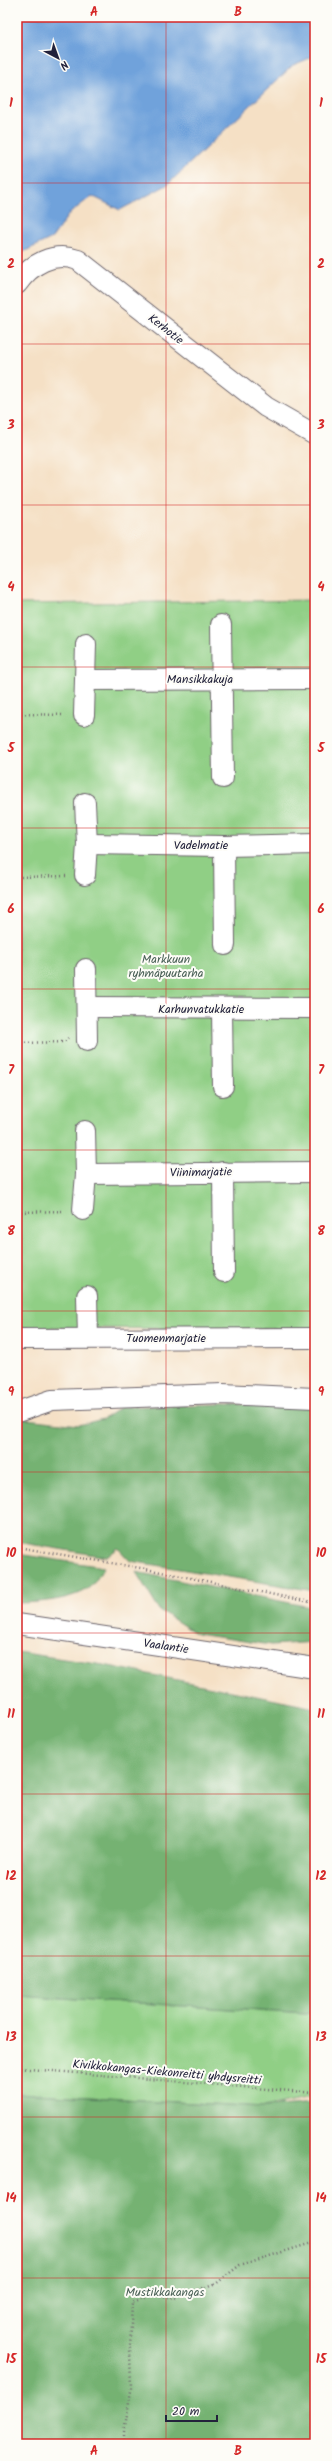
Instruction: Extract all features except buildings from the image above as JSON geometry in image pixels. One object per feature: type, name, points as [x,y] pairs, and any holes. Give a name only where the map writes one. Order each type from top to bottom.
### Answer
[{"type":"street","name":"Kerhotie","points":[[17,284],[24,274],[40,262],[68,256],[78,260],[266,407],[315,435]]},
{"type":"street","points":[[221,625],[220,678],[222,778]]},
{"type":"street","points":[[84,715],[86,644]]},
{"type":"street","name":"Mansikkakuja","points":[[85,680],[220,678],[315,680]]},
{"type":"street","points":[[85,803],[87,844],[85,875]]},
{"type":"street","name":"Vadelmatie","points":[[87,844],[224,846],[315,844]]},
{"type":"street","points":[[224,846],[225,946]]},
{"type":"street","points":[[86,969],[87,1025]]},
{"type":"street","name":"Karhunvatukkatie","points":[[87,1025],[222,1009],[315,1008]]},
{"type":"street","points":[[222,1009],[223,1086]]},
{"type":"street","points":[[83,1210],[86,1174],[85,1131]]},
{"type":"street","points":[[223,1172],[224,1272]]},
{"type":"street","name":"Viinimarjatie","points":[[86,1174],[315,1172]]},
{"type":"street","points":[[87,1296],[88,1338]]},
{"type":"street","name":"Tuomenmarjatie","points":[[17,1339],[315,1338]]},
{"type":"street","points":[[17,1412],[52,1400],[223,1394],[315,1398]]},
{"type":"street","name":"Vaalantie","points":[[17,1624],[315,1668]]},
{"type":"path","points":[[17,714],[84,715]]},
{"type":"path","points":[[17,877],[85,875]]},
{"type":"path","points":[[17,1043],[64,1042],[87,1025]]},
{"type":"path","points":[[17,1212],[83,1210]]},
{"type":"path","points":[[17,1547],[146,1569],[315,1603]]},
{"type":"path","name":"Kivikkokangas-Kiekonreitti yhdysreitti","points":[[17,2068],[315,2093]]},
{"type":"path","points":[[124,2444],[124,2432],[131,2391],[130,2348],[132,2302],[154,2295],[176,2298],[217,2283],[240,2265],[315,2242]]},
{"type":"green space","name":"Markkuun ryhmäpuutarha","points":[[315,600],[315,1329],[17,1328],[17,604]]},
{"type":"green space","points":[[223,1404],[315,1407],[315,1591],[130,1561],[118,1548],[107,1557],[17,1542],[17,1418],[79,1425],[103,1419],[121,1407]]},
{"type":"green space","points":[[17,1554],[104,1567],[92,1585],[77,1594],[56,1600],[17,1603]]},
{"type":"green space","points":[[136,1572],[315,1608],[315,1642],[271,1645],[197,1634],[159,1610]]},
{"type":"green space","points":[[17,1652],[104,1665],[315,1708],[315,2010],[306,2014],[17,1995]]},
{"type":"green space","points":[[17,1995],[306,2014],[315,2010],[315,2096],[264,2107],[17,2093]]},
{"type":"green space","name":"Mustikkakangas","points":[[17,2093],[264,2107],[315,2103],[315,2444],[17,2444]]},
{"type":"water","points":[[17,17],[315,17],[315,56],[293,65],[167,185],[120,210],[92,196],[69,214],[52,238],[17,255]]}]
